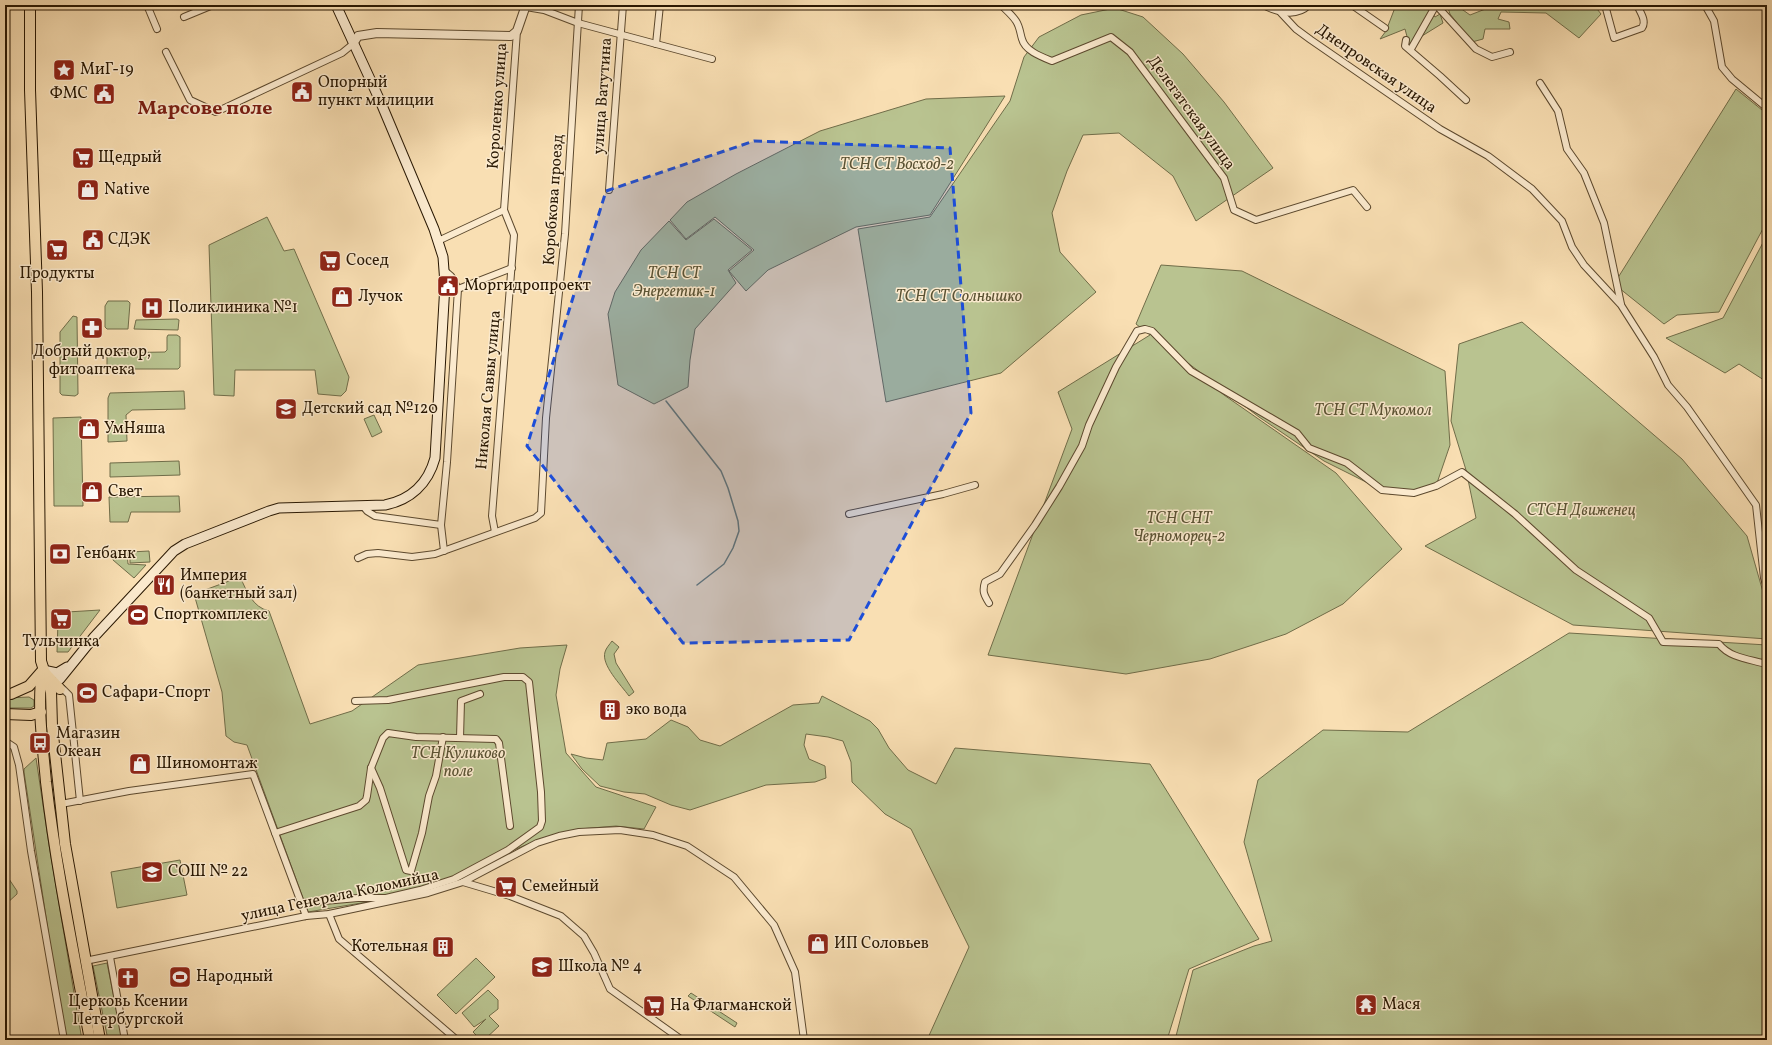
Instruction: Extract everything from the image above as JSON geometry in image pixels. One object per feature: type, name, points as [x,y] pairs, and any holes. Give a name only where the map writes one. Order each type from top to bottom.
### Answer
[{"type":"main road","points":[[30,5],[30,90],[37,292],[38,520],[41,661],[43,670],[52,689],[52,726],[65,844],[100,1040]]},
{"type":"main road","points":[[90,1040],[54,842],[44,760],[41,712],[52,689],[74,661],[167,557],[185,544],[279,508],[385,505],[402,500],[416,491],[426,478],[434,458],[442,343],[444,270],[438,241],[381,103],[336,5]]},
{"type":"main road","points":[[43,670],[57,673],[74,661]]},
{"type":"main road","points":[[43,670],[52,689]]},
{"type":"main road","points":[[8,694],[28,686],[43,670]]},
{"type":"main road","points":[[8,694],[52,689]]},
{"type":"main road","points":[[5,714],[31,715],[41,712]]},
{"type":"street","points":[[148,5],[157,29]]},
{"type":"street","points":[[184,17],[213,5]]},
{"type":"street","name":"Коробкова проезд","points":[[495,532],[541,513],[546,418],[566,234],[579,5]]},
{"type":"street","name":"улица Ватутина","points":[[609,190],[623,5]]},
{"type":"street","points":[[656,44],[660,5]]},
{"type":"street","name":"Делегатская улица","points":[[1001,5],[1017,22],[1022,40],[1028,48],[1042,57],[1052,60],[1111,37],[1130,52],[1224,178],[1234,210],[1256,220],[1353,190],[1367,207]]},
{"type":"street","name":"Днепровская улица","points":[[1263,5],[1281,12],[1294,12],[1309,5]]},
{"type":"street","points":[[1352,5],[1385,28]]},
{"type":"street","points":[[1411,49],[1436,5],[1476,49],[1492,56],[1510,52]]},
{"type":"street","points":[[1605,5],[1614,38],[1642,28],[1645,22],[1637,5]]},
{"type":"street","points":[[1705,5],[1714,21],[1722,67],[1732,79],[1767,108]]},
{"type":"street","points":[[526,6],[544,10],[578,24],[712,59]]},
{"type":"street","name":"Короленко улица","points":[[513,250],[514,235],[504,210],[517,31],[526,6]]},
{"type":"street","name":"Днепровская улица","points":[[1281,12],[1296,29],[1310,40],[1440,129],[1488,156],[1532,189],[1562,220],[1572,248],[1584,265],[1621,305]]},
{"type":"street","points":[[166,52],[190,100],[216,112],[342,53],[353,44],[358,36],[377,33],[512,36],[517,31]]},
{"type":"street","points":[[1406,40],[1406,46],[1466,100]]},
{"type":"street","points":[[1540,83],[1558,110],[1567,149],[1584,173],[1604,223],[1621,305],[1654,356],[1668,385],[1688,407],[1756,505],[1764,578],[1767,588],[1767,607]]},
{"type":"street","points":[[438,241],[504,210]]},
{"type":"street","name":"Николая Саввы улица","points":[[495,532],[493,525],[493,509],[513,250]]},
{"type":"street","points":[[458,289],[512,268]]},
{"type":"street","points":[[444,270],[451,276],[458,289],[447,462],[441,525],[444,551]]},
{"type":"street","points":[[989,603],[984,595],[983,589],[985,582],[1000,574],[1035,525],[1082,446],[1089,425],[1116,367],[1137,332],[1145,329],[1152,331],[1192,371],[1297,433],[1309,448],[1347,463],[1382,490],[1414,493],[1436,486],[1462,472],[1515,514],[1576,570],[1649,618],[1663,642],[1719,644],[1731,655],[1766,664],[1767,660]]},
{"type":"street","points":[[849,514],[943,494],[975,485]]},
{"type":"street","points":[[363,506],[367,511],[375,516],[441,525]]},
{"type":"street","points":[[358,558],[368,554],[378,553],[412,557],[426,556],[495,532]]},
{"type":"street","points":[[301,903],[386,898],[420,890],[454,879],[508,850],[537,829],[541,824],[540,792],[529,682],[523,677],[504,677],[388,700],[355,701]]},
{"type":"street","points":[[52,689],[65,691],[68,695],[80,801]]},
{"type":"street","points":[[460,738],[461,701],[480,694]]},
{"type":"street","points":[[275,833],[360,806],[366,800],[370,768],[383,738],[387,734],[416,737],[494,738],[499,743],[510,826]]},
{"type":"street","points":[[370,768],[380,788],[406,869],[410,871],[412,869],[429,796],[436,776],[443,737]]},
{"type":"street","points":[[5,741],[14,747],[19,765],[26,817],[64,1040]]},
{"type":"street","points":[[61,804],[129,792],[253,774],[306,916]]},
{"type":"street","name":"улица Генерала Коломийца","points":[[85,961],[306,916],[329,914],[428,894],[463,882],[537,844],[559,836],[578,832],[631,831],[653,835],[687,846],[734,877],[774,925],[795,972],[804,1040]]},
{"type":"street","points":[[463,882],[510,896],[561,916],[584,936],[594,953],[610,989],[682,1040]]},
{"type":"street","points":[[329,914],[339,939],[457,1040]]},
{"type":"street","points":[[110,957],[125,1040]]},
{"type":"highlighted area","points":[[754,141],[950,148],[971,413],[849,640],[683,643],[527,446],[606,191]]},
{"type":"green space","points":[[1396,5],[1427,5],[1435,17],[1440,14],[1443,23],[1409,44],[1405,29],[1380,39],[1386,31]]},
{"type":"green space","points":[[1456,5],[1470,15],[1488,8],[1489,5],[1594,5],[1601,14],[1579,38],[1546,13],[1501,12],[1498,19],[1509,22],[1510,29],[1485,29],[1483,39],[1472,42],[1450,14],[1448,8]]},
{"type":"green space","name":"ТСН СТ Солнышко","points":[[1115,8],[1143,17],[1183,54],[1224,102],[1273,168],[1196,221],[1173,176],[1119,133],[1083,135],[1067,171],[1052,213],[1060,252],[1096,292],[1001,373],[886,402],[858,229],[930,217],[1010,101],[1024,57],[1039,37],[1081,15]]},
{"type":"green space","points":[[1736,89],[1767,114],[1767,221],[1719,312],[1677,315],[1664,324],[1614,284]]},
{"type":"green space","name":"ТСН СТ Восход-2","points":[[1005,96],[930,215],[856,227],[768,270],[746,291],[729,271],[754,250],[715,217],[686,239],[670,220],[687,202],[736,174],[820,131],[926,99]]},
{"type":"green space","points":[[267,217],[284,251],[294,249],[349,377],[346,391],[341,396],[318,394],[315,370],[235,370],[234,396],[214,395],[209,245]]},
{"type":"green space","name":"ТСН СТ Энергетик-1","points":[[714,219],[752,250],[728,270],[736,283],[695,329],[690,360],[688,387],[654,404],[618,385],[608,314],[615,292],[641,250],[669,221],[686,240]]},
{"type":"green space","points":[[1767,235],[1767,382],[1739,364],[1725,373],[1666,338],[1723,318]]},
{"type":"green space","name":"ТСН СНТ Черноморец-2","points":[[1161,265],[1242,271],[1445,371],[1450,445],[1436,486],[1390,494],[1324,461],[1259,417],[1159,341],[1224,395],[1336,473],[1402,549],[1343,604],[1286,634],[1210,659],[1126,674],[988,655],[1072,429],[1058,392],[1150,335],[1136,324]]},
{"type":"green space","points":[[108,301],[128,301],[130,303],[128,329],[107,329],[105,327],[105,306]]},
{"type":"green space","points":[[73,316],[77,317],[78,394],[75,396],[62,395],[60,393],[60,332]]},
{"type":"green space","points":[[136,320],[179,320],[178,330],[134,329]]},
{"type":"green space","name":"СТСН Движенец","points":[[1522,322],[1682,459],[1747,536],[1767,606],[1767,639],[1573,625],[1425,546],[1476,518],[1466,470],[1451,421],[1459,344]]},
{"type":"green space","points":[[168,335],[177,335],[180,337],[180,367],[178,369],[107,368],[107,355],[109,353],[165,352],[167,350]]},
{"type":"green space","points":[[184,391],[185,409],[132,410],[126,415],[127,441],[108,442],[108,398],[110,393]]},
{"type":"green space","points":[[374,415],[382,432],[372,437],[364,419]]},
{"type":"green space","points":[[81,417],[83,506],[54,506],[53,418]]},
{"type":"green space","points":[[179,461],[180,475],[110,477],[110,463]]},
{"type":"green space","points":[[179,496],[180,512],[131,512],[128,522],[110,522],[109,497]]},
{"type":"green space","points":[[149,551],[150,562],[130,563],[130,552]]},
{"type":"green space","points":[[112,552],[127,552],[128,564],[146,565],[134,578],[113,560]]},
{"type":"green space","name":"ТСН Куликово поле","points":[[240,577],[254,602],[263,609],[269,611],[310,724],[352,711],[418,665],[520,648],[567,645],[560,669],[556,695],[566,753],[596,787],[656,807],[644,829],[616,826],[579,829],[546,837],[511,851],[462,879],[433,889],[308,912],[247,745],[234,742],[226,736],[222,692],[194,594]]},
{"type":"green space","points":[[100,610],[68,652],[57,652],[58,621],[65,624],[67,612]]},
{"type":"green space","points":[[1569,633],[1767,645],[1767,1040],[1175,1040],[1193,970],[1254,946],[1272,941],[1244,842],[1258,780],[1323,730],[1408,732]]},
{"type":"green space","points":[[612,641],[619,647],[614,654],[616,663],[634,692],[629,696],[612,675],[606,663],[605,652]]},
{"type":"green space","points":[[822,696],[870,721],[878,729],[889,748],[908,770],[936,784],[955,748],[1150,764],[1259,939],[1189,969],[1167,1040],[927,1040],[969,947],[911,829],[885,814],[852,782],[851,762],[843,741],[806,734],[804,745],[809,759],[825,766],[826,778],[815,782],[766,785],[690,810],[671,805],[645,794],[624,792],[600,786],[582,769],[571,754],[603,760],[607,743],[646,739],[671,720],[688,727],[700,740],[720,746],[793,705],[819,703]]},
{"type":"green space","points":[[29,697],[34,700],[34,706],[31,708],[5,708],[5,698]]},
{"type":"green space","points":[[36,758],[82,1040],[67,1040],[51,950],[24,772],[24,769]]},
{"type":"green space","points":[[180,860],[187,895],[117,908],[111,872]]},
{"type":"green space","points":[[5,873],[17,891],[17,894],[5,905]]},
{"type":"green space","points":[[476,958],[495,977],[456,1014],[437,995]]},
{"type":"green space","points":[[107,963],[122,1038],[108,1040],[93,966]]},
{"type":"green space","points":[[488,990],[498,1000],[498,1009],[489,1016],[499,1026],[484,1040],[481,1040],[473,1032],[486,1019],[474,1027],[462,1013]]},
{"type":"green space","points":[[691,993],[737,1023],[735,1027],[688,996]]},
{"type":"waterway","points":[[666,401],[721,471],[738,521],[739,531],[733,548],[724,564],[697,585]]},
{"type":"place","name":"МиГ-19","points":[[64,70]]},
{"type":"place","name":"Опорный пункт милиции","points":[[302,92]]},
{"type":"place","name":"ФМС","points":[[104,94]]},
{"type":"place","name":"Щедрый","points":[[83,158]]},
{"type":"place","name":"Native","points":[[88,190]]},
{"type":"place","name":"СДЭК","points":[[93,240]]},
{"type":"place","name":"Продукты","points":[[57,250]]},
{"type":"place","name":"Сосед","points":[[330,261]]},
{"type":"place","name":"Моргидропроект","points":[[448,286]]},
{"type":"place","name":"Лучок","points":[[342,297]]},
{"type":"place","name":"Поликлиника №1","points":[[152,308]]},
{"type":"place","name":"Добрый доктор, фитоаптека","points":[[92,328]]},
{"type":"place","name":"Детский сад №120","points":[[286,409]]},
{"type":"place","name":"УмНяша","points":[[89,429]]},
{"type":"place","name":"Свет","points":[[92,492]]},
{"type":"place","name":"Генбанк","points":[[60,554]]},
{"type":"place","name":"Империя (банкетный зал)","points":[[164,585]]},
{"type":"place","name":"Спорткомплекс","points":[[138,615]]},
{"type":"place","name":"Тульчинка","points":[[61,619]]},
{"type":"place","name":"Сафари-Спорт","points":[[87,693]]},
{"type":"place","name":"эко вода","points":[[610,710]]},
{"type":"place","name":"Магазин Океан","points":[[40,743]]},
{"type":"place","name":"Шиномонтаж","points":[[140,764]]},
{"type":"place","name":"СОШ № 22","points":[[152,872]]},
{"type":"place","name":"Семейный","points":[[506,887]]},
{"type":"place","name":"ИП Соловьев","points":[[818,944]]},
{"type":"place","name":"Котельная","points":[[443,947]]},
{"type":"place","name":"Школа № 4","points":[[542,967]]},
{"type":"place","name":"Народный","points":[[180,977]]},
{"type":"place","name":"Церковь Ксении Петербургской","points":[[128,978]]},
{"type":"place","name":"Мася","points":[[1366,1005]]},
{"type":"place","name":"На Флагманской","points":[[654,1006]]},
{"type":"district","name":"Марсове поле","points":[[205,109]]},
{"type":"park label","name":"ТСН СТ Мукомол","points":[[1373,411]]}]
